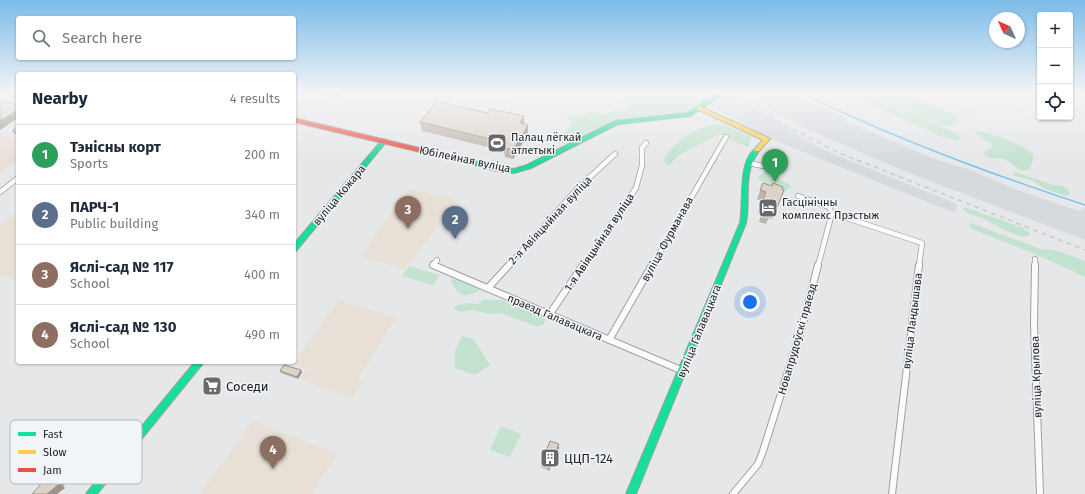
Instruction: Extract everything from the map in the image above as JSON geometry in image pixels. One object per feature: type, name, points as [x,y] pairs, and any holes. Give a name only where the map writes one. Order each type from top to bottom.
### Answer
[{"type":"street","name":"Юбілейная вуліца","points":[[296,120],[497,168],[516,170],[529,167],[617,122],[681,116]]},
{"type":"street","name":"вуліца Галавацкага","points":[[631,494],[744,221],[744,179],[753,152],[767,139],[717,116]]},
{"type":"street","name":"вуліца Фурманава","points":[[609,340],[726,137]]},
{"type":"street","name":"вуліца Кожара","points":[[296,247],[384,141]]},
{"type":"street","name":"1-я Авіяцыйная вуліца","points":[[549,315],[636,188],[642,165],[642,148],[646,143]]},
{"type":"street","name":"2-я Авіяцыйная вуліца","points":[[488,288],[578,188],[615,154]]},
{"type":"street","points":[[749,163],[763,166]]},
{"type":"street","points":[[0,192],[16,180]]},
{"type":"street","points":[[798,196],[829,207],[832,213]]},
{"type":"street","name":"Новапрудоўскі праезд","points":[[733,494],[758,464],[763,451],[802,327],[832,213]]},
{"type":"street","name":"вуліца Ландышава","points":[[832,213],[922,243],[892,494]]},
{"type":"street","name":"вуліца Крылова","points":[[1035,259],[1034,324],[1040,494]]},
{"type":"street","name":"праезд Галавацкага","points":[[437,260],[433,265],[683,371]]},
{"type":"street","points":[[142,432],[198,364]]},
{"type":"street","points":[[91,494],[99,484]]},
{"type":"shaded area","points":[[730,116],[768,116],[809,142],[831,153],[957,204],[955,213],[771,139]]},
{"type":"shaded area","points":[[783,116],[842,116],[847,118],[844,121],[940,161],[973,171],[1020,191],[1079,211],[1085,208],[1085,240],[909,173],[798,125]]},
{"type":"shaded area","points":[[0,135],[16,139],[16,161],[0,173]]},
{"type":"shaded area","points":[[409,189],[455,199],[457,202],[404,269],[361,256]]},
{"type":"shaded area","points":[[16,214],[16,279],[0,274],[0,226]]},
{"type":"shaded area","points":[[339,300],[396,318],[358,379],[363,382],[353,398],[300,379],[306,369],[293,364],[296,364],[296,360]]},
{"type":"shaded area","points":[[253,421],[337,454],[312,494],[200,494]]},
{"type":"green space","points":[[567,116],[653,116],[613,120],[566,144],[558,143],[559,139],[572,125],[572,122],[567,118]]},
{"type":"green space","points":[[895,116],[918,116],[956,133],[961,138],[958,140],[943,137]]},
{"type":"green space","points":[[921,116],[955,116],[958,118],[957,123],[952,126],[941,125]]},
{"type":"green space","points":[[714,124],[724,125],[752,138],[748,147],[727,139],[728,137],[724,135],[717,135],[677,156],[670,165],[667,165],[664,161],[667,154],[678,142],[699,129]]},
{"type":"green space","points":[[976,131],[1009,140],[1030,152],[1034,156],[1030,169],[1023,171],[1001,158],[987,157],[984,152],[991,148],[992,144],[975,134]]},
{"type":"green space","points":[[766,171],[792,186],[783,193],[757,178]]},
{"type":"green space","points":[[1015,172],[1050,184],[1062,186],[1068,189],[1070,193],[1069,195],[1064,195],[1045,189],[1032,180],[1015,176],[1013,174]]},
{"type":"green space","points":[[965,207],[1023,228],[1030,233],[1030,235],[1026,237],[1009,232],[982,218],[968,213],[963,208]]},
{"type":"green space","points":[[971,223],[1041,249],[1059,251],[1085,261],[1085,277],[1035,254],[972,229],[969,227]]},
{"type":"green space","points":[[409,266],[440,275],[433,285],[402,276]]},
{"type":"green space","points":[[451,279],[460,280],[481,289],[467,295],[461,294],[452,284]]},
{"type":"green space","points":[[483,300],[507,301],[546,319],[544,324],[538,327],[501,313],[489,314],[472,310],[460,312],[454,309],[455,306],[466,303],[478,304]]},
{"type":"green space","points":[[462,336],[473,339],[490,365],[475,375],[455,368],[455,351]]},
{"type":"green space","points":[[501,426],[521,434],[510,457],[490,450]]},
{"type":"building","points":[[0,116],[8,116],[0,121]]},
{"type":"building","name":"Палац лёгкай атлетыкі","points":[[425,116],[524,116],[520,123],[528,125],[513,150],[504,148],[507,143],[420,122]]},
{"type":"building","points":[[763,183],[772,186],[773,183],[783,187],[782,189],[784,190],[776,210],[773,209],[770,215],[762,213],[765,206],[761,205],[766,192],[760,190]]},
{"type":"building","points":[[284,365],[301,370],[297,377],[280,371]]},
{"type":"building","name":"ЦЦП-124","points":[[550,441],[559,444],[549,467],[541,464]]},
{"type":"building","points":[[41,484],[59,484],[47,494],[32,494]]},
{"type":"waterway","points":[[850,116],[944,155],[1085,205]]},
{"type":"railway","points":[[773,116],[785,125],[839,153],[1085,250]]},
{"type":"traffic: fast","points":[[466,161],[497,169],[514,171],[529,167],[617,122],[677,116]]},
{"type":"traffic: fast","points":[[296,247],[384,141]]},
{"type":"traffic: fast","points":[[631,494],[743,223],[745,214],[745,185],[747,167],[757,150]]},
{"type":"traffic: fast","points":[[142,432],[198,364]]},
{"type":"traffic: fast","points":[[91,494],[99,484]]},
{"type":"traffic: slow","points":[[717,116],[767,139],[757,150]]},
{"type":"traffic: jam","points":[[296,120],[466,161]]},
{"type":"place","name":"Палац лёгкай атлетыкі","points":[[497,143]]},
{"type":"place","name":"Тэнісны корт","points":[[775,182]]},
{"type":"place","name":"Гасцінічны комплекс Прэстыж","points":[[768,208]]},
{"type":"place","name":"Яслі-сад № 117","points":[[408,229]]},
{"type":"place","name":"ПАРЧ-1","points":[[455,239]]},
{"type":"place","name":"Соседи","points":[[212,386]]},
{"type":"place","name":"ЦЦП-124","points":[[550,458]]},
{"type":"place","name":"Яслі-сад № 130","points":[[273,469]]}]
